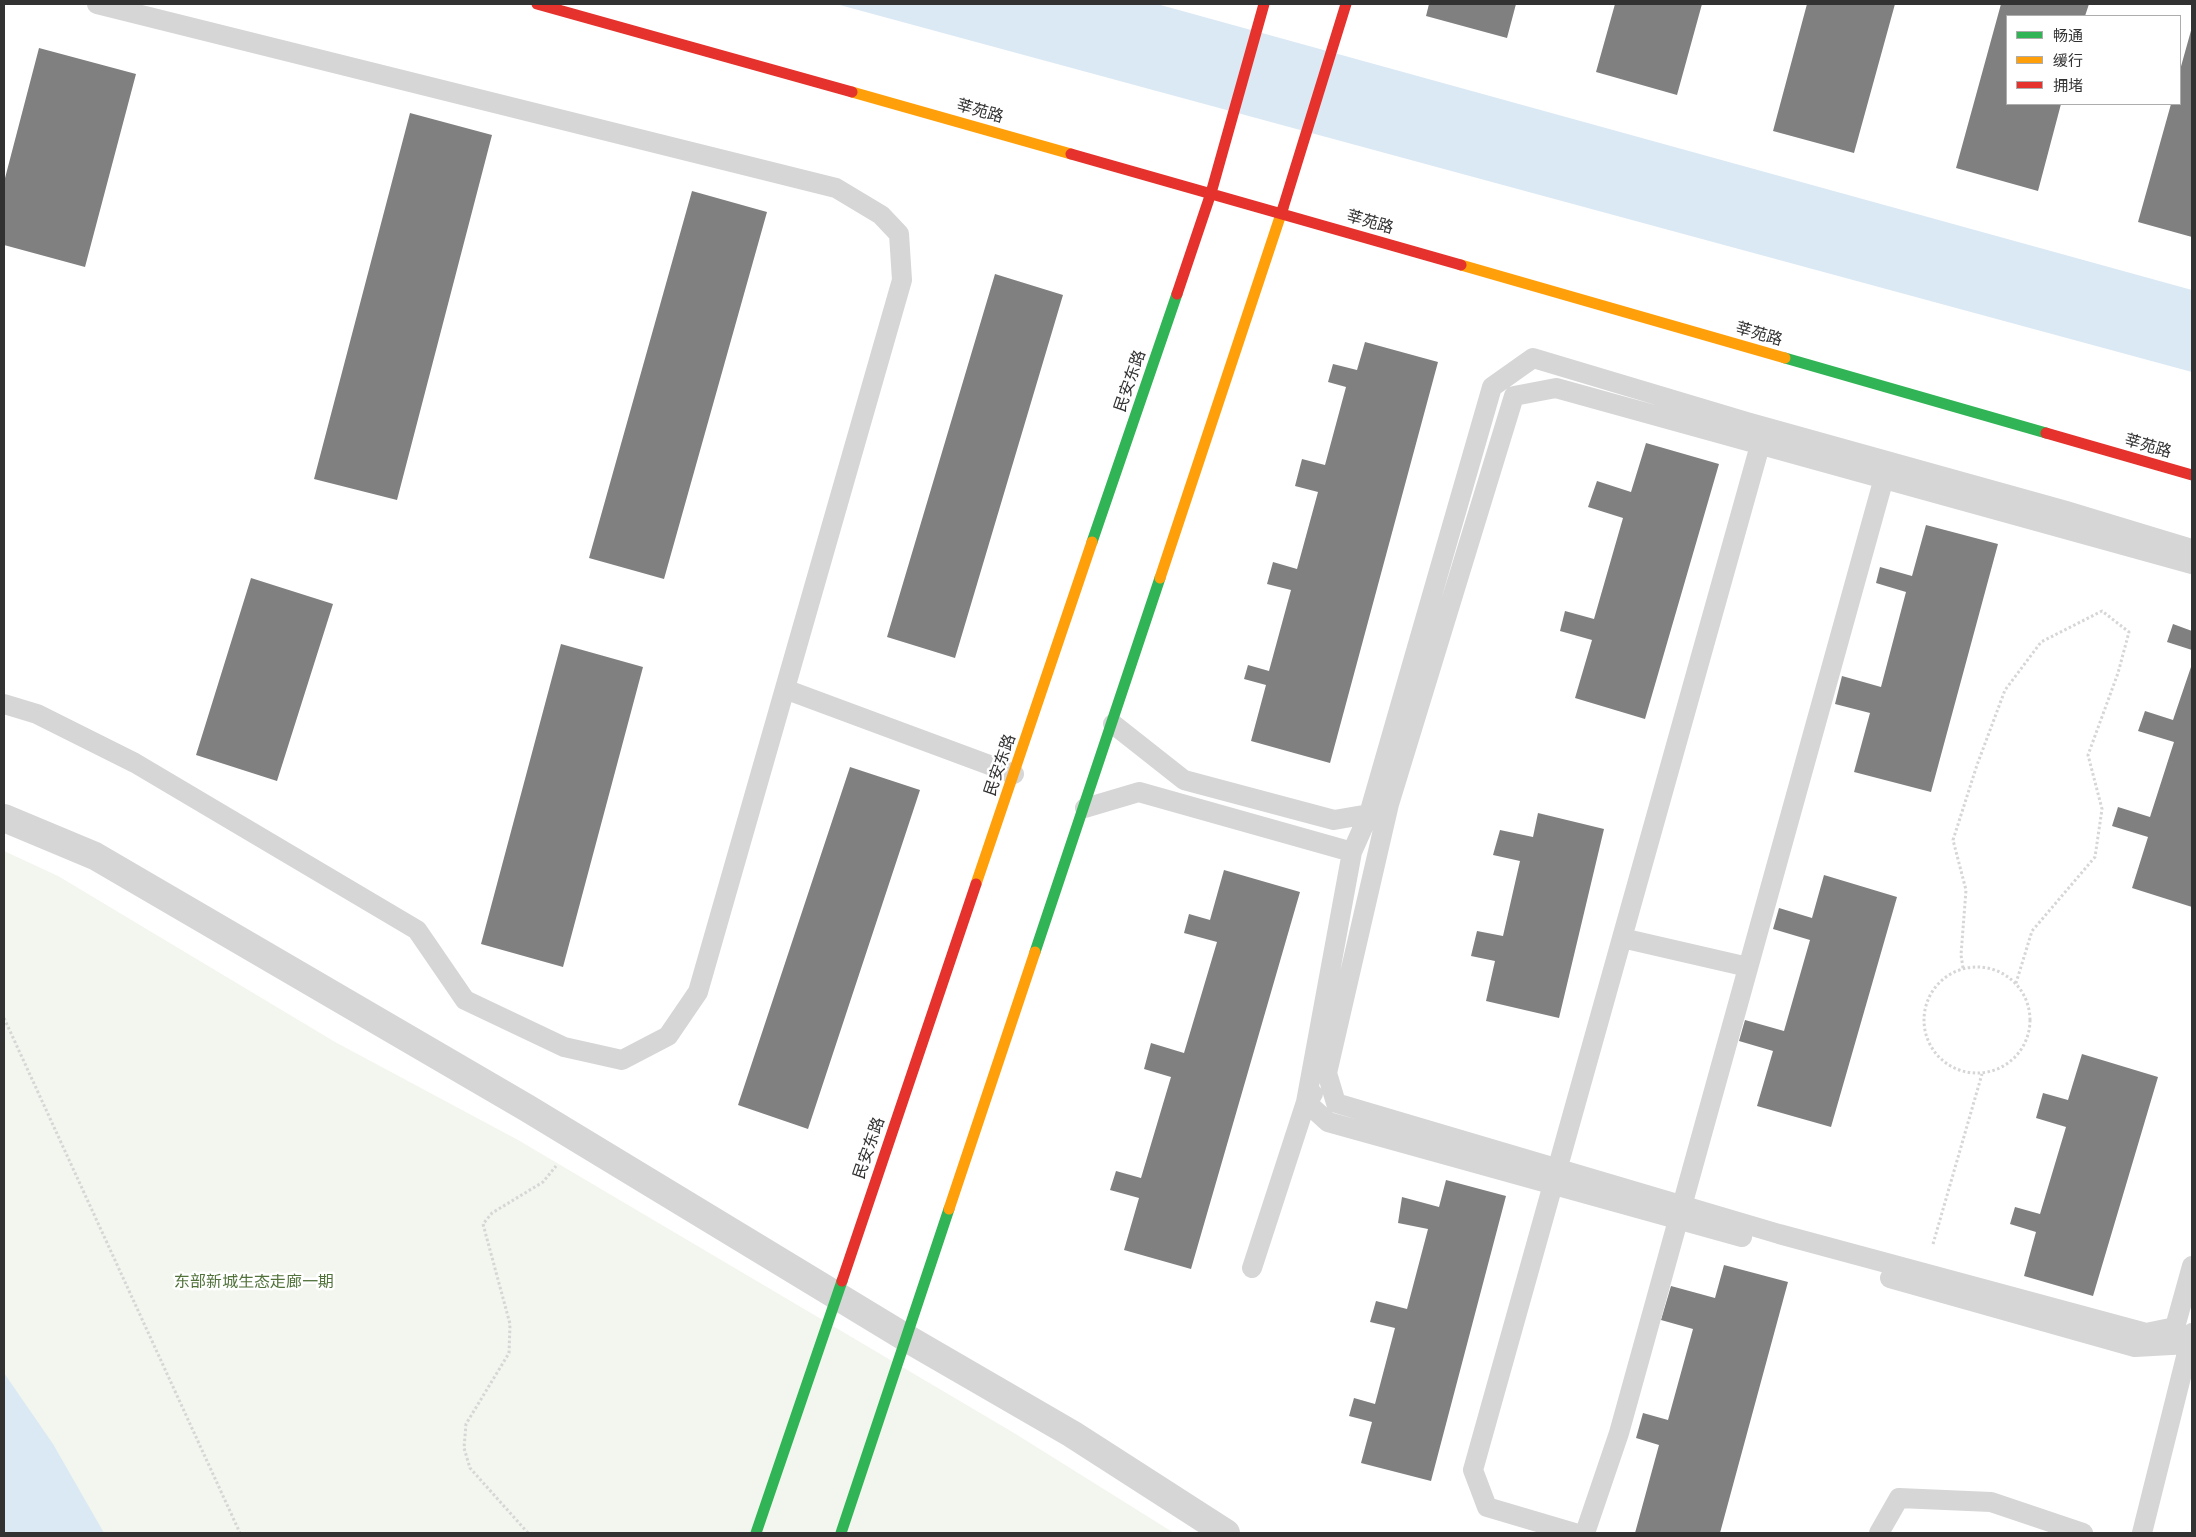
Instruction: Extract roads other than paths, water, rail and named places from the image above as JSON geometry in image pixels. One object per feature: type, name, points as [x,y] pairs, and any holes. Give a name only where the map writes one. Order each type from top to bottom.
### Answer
[{"type":"main road","name":"莘苑路","points":[[537,4],[1282,213],[2192,475]]},
{"type":"main road","name":"民安东路","points":[[756,1533],[1211,193],[1264,4]]},
{"type":"main road","points":[[841,1533],[908,1339],[1282,213],[1346,4]]},
{"type":"street","points":[[4,818],[95,856],[578,1139],[908,1339],[1072,1434],[1226,1533]]},
{"type":"lane","points":[[4,704],[36,714],[135,763],[418,930],[465,1000],[564,1047],[622,1060],[668,1036],[698,992],[902,280],[899,234],[881,215],[836,188],[97,4]]},
{"type":"lane","points":[[1252,1268],[1306,1102],[1352,852],[1369,814],[1492,387],[1533,358],[1763,436]]},
{"type":"lane","points":[[1306,1102],[1327,1073],[1389,804],[1514,396],[1556,388],[1763,436],[1886,470],[2192,549]]},
{"type":"lane","points":[[1575,1533],[1487,1507],[1473,1470],[1763,436]]},
{"type":"lane","points":[[1886,470],[2192,564]]},
{"type":"lane","points":[[1585,1533],[1619,1433],[1886,470]]},
{"type":"lane","points":[[785,689],[1014,774]]},
{"type":"lane","points":[[1113,724],[1184,780],[1334,820],[1369,814]]},
{"type":"lane","points":[[1085,808],[1139,792],[1352,852]]},
{"type":"lane","points":[[1622,938],[1748,967]]},
{"type":"lane","points":[[1327,1073],[1336,1103],[1555,1177]]},
{"type":"lane","points":[[1306,1102],[1328,1122],[1555,1177],[2135,1346],[2191,1339],[2142,1533]]},
{"type":"lane","points":[[1680,1212],[1925,1273],[2146,1333],[2175,1326],[2192,1266]]},
{"type":"lane","points":[[1879,1533],[1899,1498],[1991,1502],[2083,1533]]},
{"type":"park label","name":"东部新城生态走廊一期","points":[[254,1282]]}]
